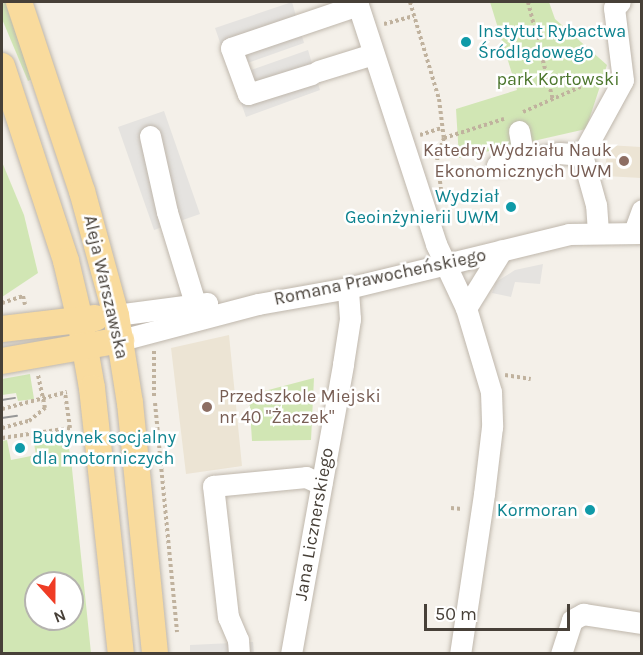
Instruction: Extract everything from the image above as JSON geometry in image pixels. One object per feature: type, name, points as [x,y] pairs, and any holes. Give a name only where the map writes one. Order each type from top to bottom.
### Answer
[{"type":"main road","name":"Aleja Warszawska","points":[[19,2],[82,191],[116,315],[121,340],[155,654]]},
{"type":"main road","name":"Aleja Warszawska","points":[[2,66],[73,289],[80,320],[85,345],[84,385],[121,654]]},
{"type":"main road","points":[[38,325],[73,289]]},
{"type":"main road","points":[[2,329],[116,315]]},
{"type":"main road","points":[[41,363],[85,345],[121,340]]},
{"type":"main road","points":[[2,361],[41,363],[84,385]]},
{"type":"street","points":[[598,232],[596,205],[582,156],[623,80],[614,8],[620,2]]},
{"type":"street","points":[[373,54],[248,94],[231,48],[357,3],[444,263],[466,308],[491,392],[492,426],[460,654]]},
{"type":"street","points":[[519,131],[524,160]]},
{"type":"street","points":[[150,136],[167,212],[195,303]]},
{"type":"street","points":[[497,165],[559,153],[582,156]]},
{"type":"street","points":[[638,232],[642,210]]},
{"type":"street","name":"Romana Prawocheńskiego","points":[[121,340],[258,304],[348,288],[569,234],[638,232]]},
{"type":"street","name":"Romana Prawocheńskiego","points":[[466,308],[502,250]]},
{"type":"street","name":"Jana Licznerskiego","points":[[291,654],[350,320],[348,288]]},
{"type":"street","name":"Romana Prawocheńskiego","points":[[116,315],[195,303],[258,304]]},
{"type":"street","points":[[239,654],[238,640],[228,617],[213,486],[306,477],[321,484]]},
{"type":"street","points":[[561,654],[572,620],[583,614],[642,623]]},
{"type":"path","points":[[410,2],[439,99],[444,138],[437,157],[443,198]]},
{"type":"path","points":[[528,2],[553,100]]},
{"type":"path","points":[[375,26],[414,16]]},
{"type":"path","points":[[444,138],[553,100],[622,71]]},
{"type":"path","points":[[411,138],[442,128]]},
{"type":"path","points":[[2,303],[23,296]]},
{"type":"path","points":[[154,342],[152,379],[178,642]]},
{"type":"path","points":[[2,428],[34,419],[45,408],[41,363]]},
{"type":"path","points":[[501,375],[531,379]]},
{"type":"path","points":[[2,409],[84,385]]},
{"type":"path","points":[[2,438],[70,428],[65,392]]},
{"type":"shaded area","points":[[292,2],[304,43],[245,64],[248,71],[308,50],[320,90],[246,117],[215,28]]},
{"type":"shaded area","points":[[164,111],[200,214],[154,230],[118,127]]},
{"type":"shaded area","name":"Katedry Wydziału Nauk Ekonomicznych UWM","points":[[607,145],[641,147],[641,178],[605,176]]},
{"type":"shaded area","points":[[543,264],[540,284],[515,282],[511,297],[492,293],[496,282],[515,270]]},
{"type":"shaded area","name":"Przedszkole Miejski nr 40 \"Żaczek\"","points":[[229,335],[242,466],[186,474],[171,348]]},
{"type":"shaded area","points":[[253,642],[254,653],[190,653],[190,645]]},
{"type":"green space","points":[[2,2],[6,2],[32,79],[28,81],[2,19]]},
{"type":"green space","name":"park Kortowski","points":[[490,2],[549,2],[555,19],[607,65],[586,129],[459,158],[456,109],[517,90]]},
{"type":"green space","points":[[2,162],[24,215],[38,273],[2,297]]},
{"type":"green space","points":[[30,374],[34,399],[18,401],[16,393],[2,395],[2,379]]},
{"type":"green space","points":[[314,378],[311,440],[252,441],[249,395]]},
{"type":"green space","points":[[61,434],[67,439],[83,571],[24,571],[24,631],[84,631],[84,585],[91,653],[2,653],[2,441],[7,440],[11,460],[36,455],[33,437]]},
{"type":"tram line","points":[[2,400],[15,398]]},
{"type":"tram line","points":[[2,418],[17,416]]},
{"type":"place","name":"Instytut Rybactwa Śródlądowego","points":[[466,42]]},
{"type":"place","name":"Katedry Wydziału Nauk Ekonomicznych UWM","points":[[624,161]]},
{"type":"place","name":"Wydział Geoinżynierii UWM","points":[[511,207]]},
{"type":"place","name":"Przedszkole Miejski nr 40 \"Żaczek\"","points":[[207,407]]},
{"type":"place","name":"Budynek socjalny dla motorniczych","points":[[20,448]]},
{"type":"place","name":"Kormoran","points":[[590,510]]}]
